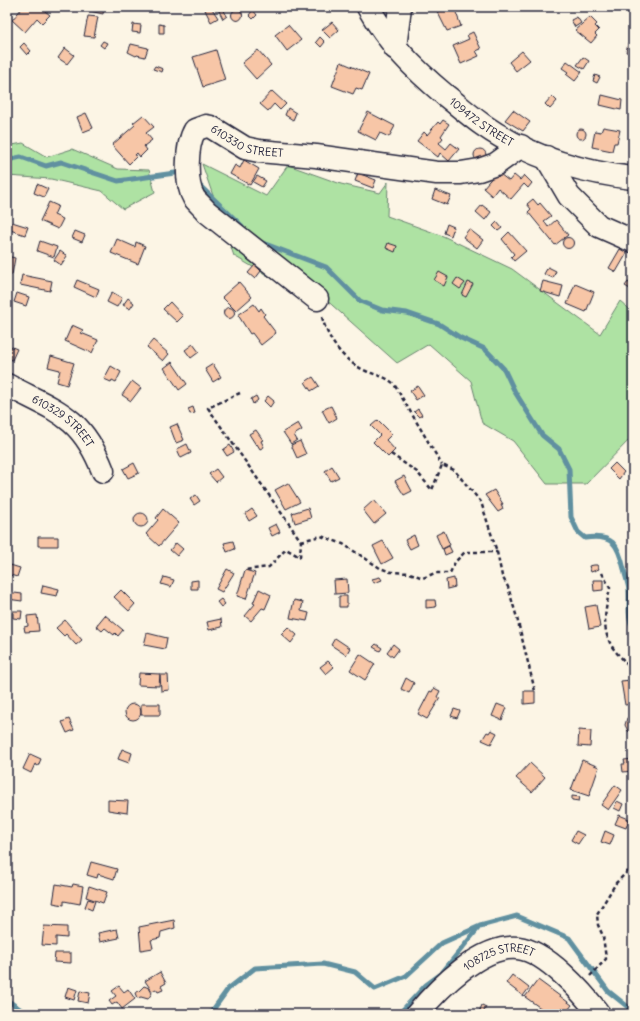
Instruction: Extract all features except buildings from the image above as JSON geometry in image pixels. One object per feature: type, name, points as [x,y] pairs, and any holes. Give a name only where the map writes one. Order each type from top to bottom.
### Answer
[{"type":"street","name":"109472 STREET","points":[[368,7],[395,48],[415,69],[484,126],[521,146],[546,157],[593,172],[633,178]]},
{"type":"street","points":[[395,48],[400,7]]},
{"type":"street","name":"610330 STREET","points":[[317,299],[208,212],[194,198],[189,182],[188,162],[190,146],[195,130],[206,126],[211,127],[245,148],[259,151],[316,156],[437,173],[461,173],[479,170],[496,164],[521,146]]},
{"type":"street","points":[[546,157],[569,196],[599,226],[633,241]]},
{"type":"street","name":"610329 STREET","points":[[7,385],[46,404],[74,423],[86,436],[93,447],[103,471]]},
{"type":"street","name":"108725 STREET","points":[[416,1014],[443,986],[464,969],[496,951],[518,948],[541,956],[551,964],[578,990],[599,1014]]},
{"type":"path","points":[[326,333],[334,346],[359,368],[367,372],[386,377],[394,384],[442,465],[454,470],[481,502],[497,552],[502,576],[508,587],[517,618],[535,691]]},
{"type":"path","points":[[240,392],[208,408],[301,541],[300,557],[286,549],[269,567],[246,570]]},
{"type":"path","points":[[392,454],[417,472],[432,490],[442,465]]},
{"type":"path","points":[[301,541],[321,536],[343,544],[380,568],[391,572],[410,573],[423,578],[435,573],[450,573],[455,562],[465,552],[497,552]]},
{"type":"path","points":[[602,573],[610,588],[604,620],[612,647],[630,668],[633,675]]},
{"type":"path","points":[[588,978],[606,959],[603,936],[598,925],[597,914],[616,883],[633,866]]},
{"type":"green space","points":[[23,143],[47,157],[72,149],[118,169],[149,170],[155,192],[123,209],[102,191],[51,179],[7,176],[7,146]]},
{"type":"green space","points":[[202,164],[266,196],[288,165],[341,184],[380,193],[388,182],[387,216],[443,236],[512,269],[600,334],[620,301],[633,312],[633,436],[586,484],[547,484],[513,441],[482,423],[471,381],[429,344],[397,363],[323,297],[294,291],[234,256]]},
{"type":"waterway","points":[[7,160],[21,157],[46,166],[61,162],[118,181],[175,173]]},
{"type":"waterway","points":[[197,183],[242,226]]},
{"type":"waterway","points":[[260,242],[326,267],[360,301],[382,310],[407,313],[439,324],[461,338],[485,349],[504,369],[515,392],[542,435],[559,449],[569,469],[571,517],[578,532],[585,538],[594,537],[608,539],[616,547],[622,560],[629,587],[629,615],[633,629]]},
{"type":"waterway","points":[[399,1014],[426,985],[441,974],[480,926],[517,916],[569,938],[608,991],[633,1011]]},
{"type":"waterway","points":[[210,1014],[228,989],[255,968],[323,964],[355,972],[375,989],[406,976],[442,943],[480,926]]},
{"type":"waterway","points":[[7,1000],[27,1014]]}]
